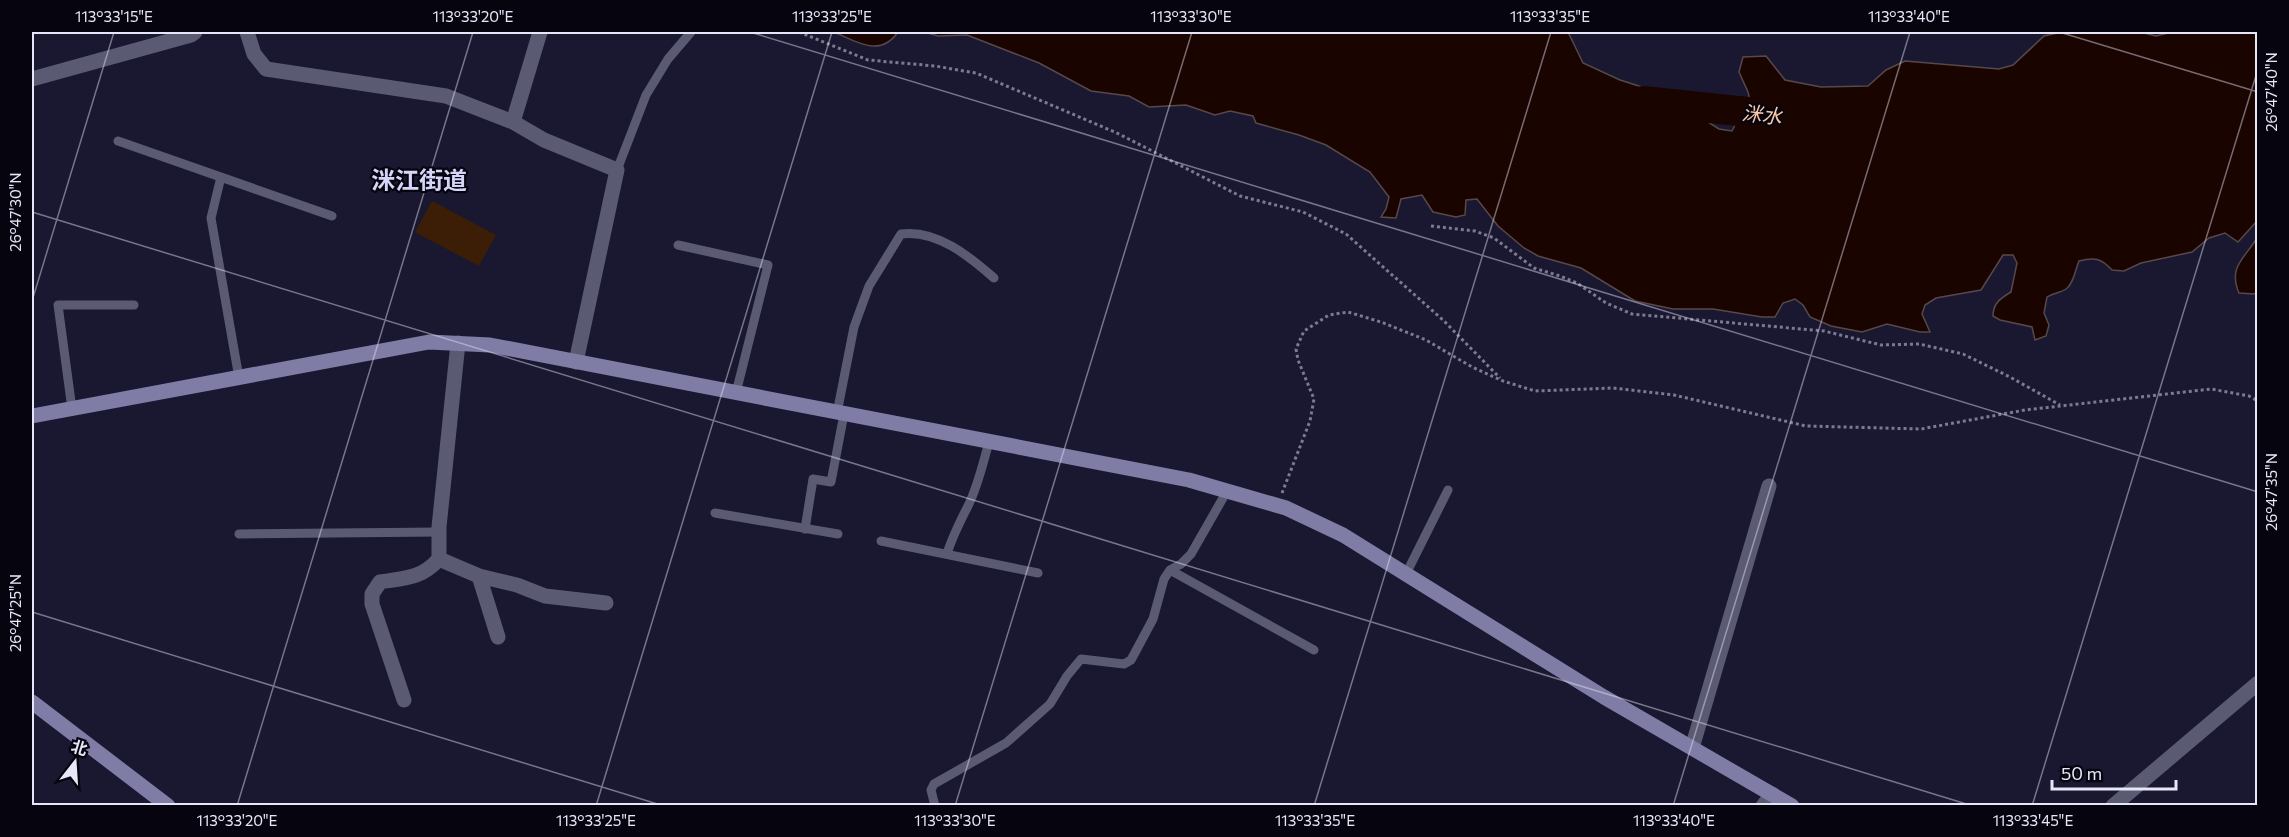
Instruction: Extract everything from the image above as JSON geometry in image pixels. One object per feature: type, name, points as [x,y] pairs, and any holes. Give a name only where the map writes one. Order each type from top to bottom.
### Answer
[{"type":"main road","points":[[32,416],[429,342],[490,345],[1189,480],[1277,506],[1343,535],[1604,697],[1692,748],[1768,800],[1792,806]]},
{"type":"main road","points":[[32,702],[168,806]]},
{"type":"street","points":[[32,79],[195,32]]},
{"type":"street","points":[[247,32],[254,54],[266,69],[446,96],[513,122],[544,140],[617,170],[576,362]]},
{"type":"street","points":[[513,122],[540,32]]},
{"type":"street","points":[[404,700],[372,604],[372,594],[380,582],[420,575],[429,570],[439,559],[439,532],[458,344]]},
{"type":"street","points":[[1692,748],[1769,486]]},
{"type":"street","points":[[439,559],[479,576],[517,585],[545,596],[606,603]]},
{"type":"street","points":[[479,576],[498,637]]},
{"type":"street","points":[[2113,806],[2258,682]]},
{"type":"lane","points":[[617,170],[646,95],[668,59],[691,32]]},
{"type":"lane","points":[[118,141],[332,216]]},
{"type":"lane","points":[[221,177],[211,218],[239,378]]},
{"type":"lane","points":[[805,529],[813,479],[831,482],[854,327],[869,286],[901,234],[913,232],[937,240],[968,255],[994,278]]},
{"type":"lane","points":[[678,245],[768,265],[736,393]]},
{"type":"lane","points":[[72,409],[58,305],[134,305]]},
{"type":"lane","points":[[946,554],[956,526],[968,506],[989,442]]},
{"type":"lane","points":[[1406,574],[1448,490]]},
{"type":"lane","points":[[935,806],[931,790],[934,784],[1006,743],[1050,704],[1067,676],[1081,659],[1124,664],[1131,660],[1153,619],[1164,579],[1170,570],[1191,555],[1227,491]]},
{"type":"lane","points":[[715,513],[838,534]]},
{"type":"lane","points":[[239,534],[439,532]]},
{"type":"lane","points":[[880,541],[1038,573]]},
{"type":"lane","points":[[1170,570],[1314,650]]},
{"type":"path","points":[[799,32],[868,60],[935,66],[976,73],[1117,133],[1240,196],[1303,212],[1346,234],[1443,320],[1503,381]]},
{"type":"path","points":[[1431,226],[1475,231],[1494,238],[1534,268],[1577,283],[1606,303],[1632,314],[1824,331],[1881,345],[1918,344],[1963,354],[2061,406]]},
{"type":"path","points":[[1277,506],[1310,420],[1314,399],[1298,360],[1296,349],[1304,331],[1329,315],[1348,312],[1382,322],[1426,340],[1472,367],[1535,392],[1613,388],[1674,395],[1806,426],[1921,429],[2061,406],[2211,389],[2249,396],[2258,401]]},
{"type":"shaded area","points":[[432,201],[496,235],[479,266],[415,232]]},
{"type":"water","points":[[834,32],[898,32],[884,44],[868,46]]},
{"type":"water","points":[[924,32],[1568,32],[1583,63],[1620,80],[1664,94],[1719,129],[1732,131],[1740,115],[1752,108],[1739,72],[1743,57],[1766,56],[1785,80],[1821,87],[1868,86],[1886,70],[1905,61],[1999,69],[2013,65],[2044,36],[2062,32],[2140,32],[2156,36],[2173,32],[2257,32],[2257,221],[2238,242],[2225,233],[2209,238],[2192,252],[2141,263],[2124,271],[2112,270],[2097,260],[2079,261],[2069,286],[2047,297],[2044,313],[2049,325],[2046,336],[2035,340],[2032,327],[2000,320],[1993,316],[1996,304],[2011,292],[2017,263],[2013,255],[2003,255],[1981,290],[1936,298],[1925,305],[1922,314],[1930,332],[1920,332],[1887,324],[1862,332],[1831,326],[1810,317],[1803,305],[1795,299],[1783,303],[1775,317],[1713,309],[1673,309],[1635,301],[1581,268],[1538,256],[1524,248],[1498,226],[1477,199],[1466,200],[1465,215],[1456,217],[1433,212],[1422,195],[1401,199],[1396,218],[1381,217],[1389,197],[1370,172],[1326,145],[1256,123],[1253,116],[1230,111],[1215,115],[1186,105],[1149,107],[1129,96],[1091,91],[1039,63],[967,35],[938,36]]},
{"type":"water","points":[[2257,238],[2257,292],[2254,294],[2239,293],[2236,284],[2236,270]]},
{"type":"waterway","name":"洣水","points":[[1643,101],[1786,116]]},
{"type":"district","name":"洣江街道","points":[[419,179]]}]
